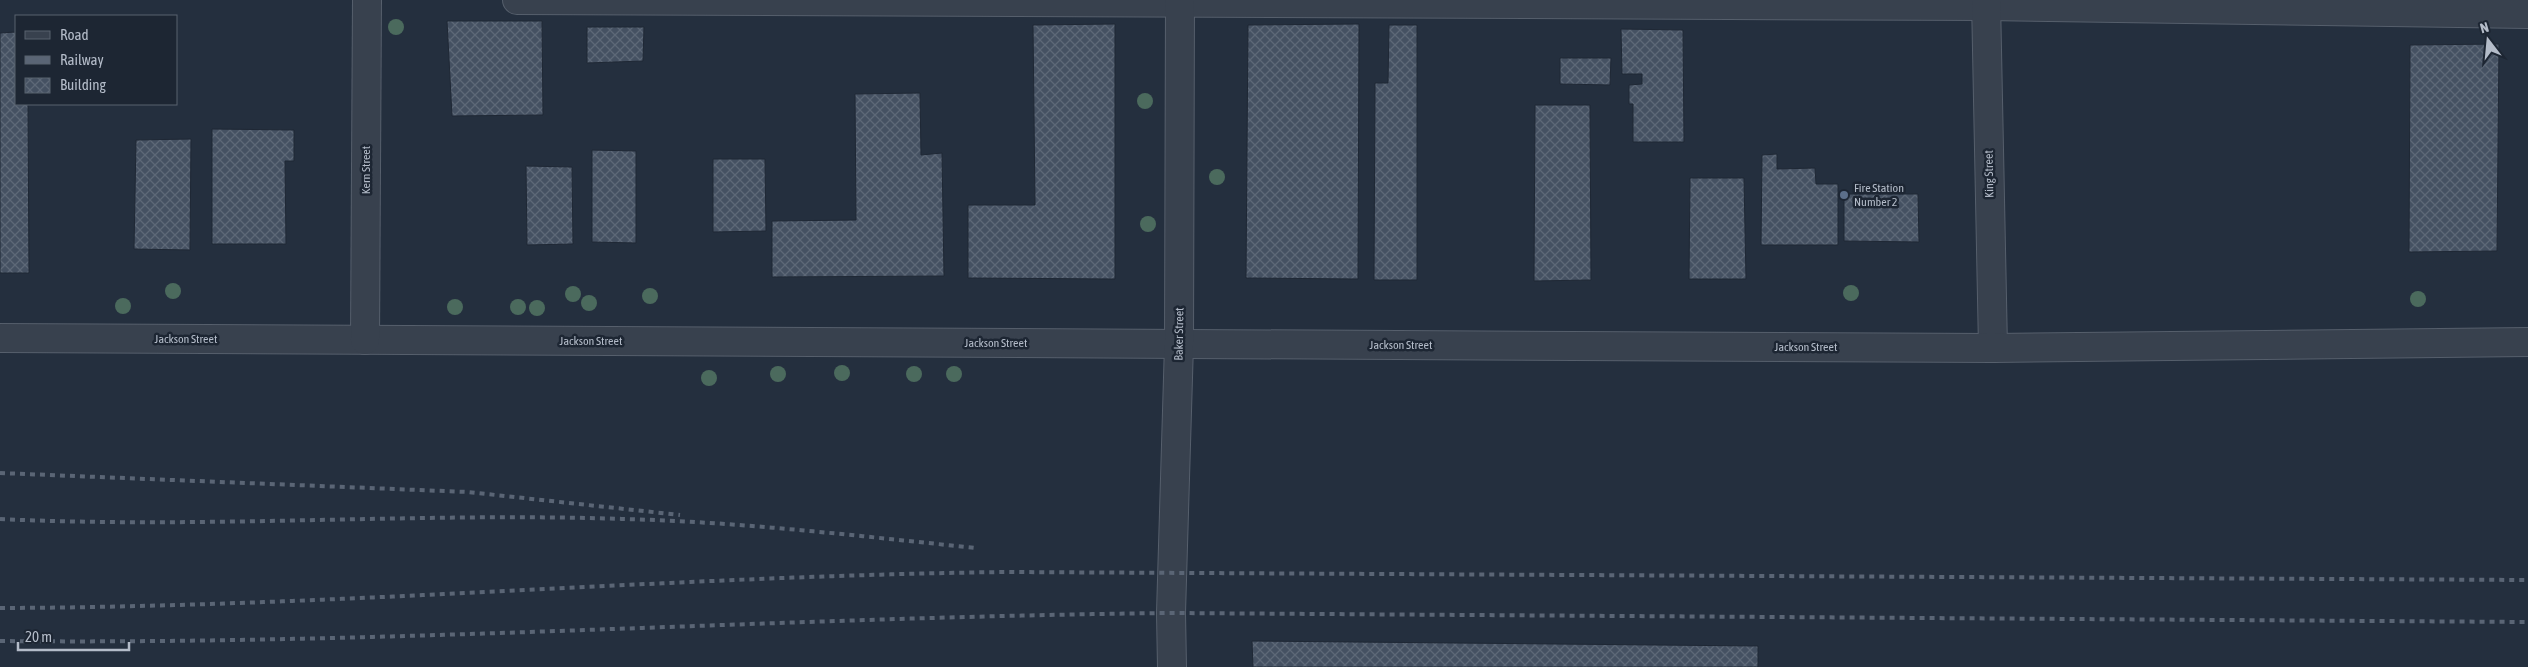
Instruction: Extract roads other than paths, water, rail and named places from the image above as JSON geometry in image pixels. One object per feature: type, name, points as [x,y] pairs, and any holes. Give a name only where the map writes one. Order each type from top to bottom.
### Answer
[{"type":"street","name":"Kern Street","points":[[365,340],[367,0]]},
{"type":"street","points":[[517,0],[1986,3],[2528,14]]},
{"type":"street","name":"Baker Street","points":[[1172,667],[1171,613],[1179,344],[1180,1]]},
{"type":"street","name":"King Street","points":[[1986,3],[1992,348]]},
{"type":"street","name":"Jackson Street","points":[[0,338],[1992,348],[2528,342]]},
{"type":"railway","points":[[0,473],[468,492],[680,515]]},
{"type":"railway","points":[[0,519],[78,522],[234,522],[468,517],[624,519],[756,526],[976,548]]},
{"type":"railway","points":[[0,608],[252,603],[754,579],[1006,572],[2528,580]]},
{"type":"railway","points":[[0,641],[293,639],[878,620],[1171,613],[2528,622]]},
{"type":"place","name":"Fire Station Number 2","points":[[1844,195]]}]
